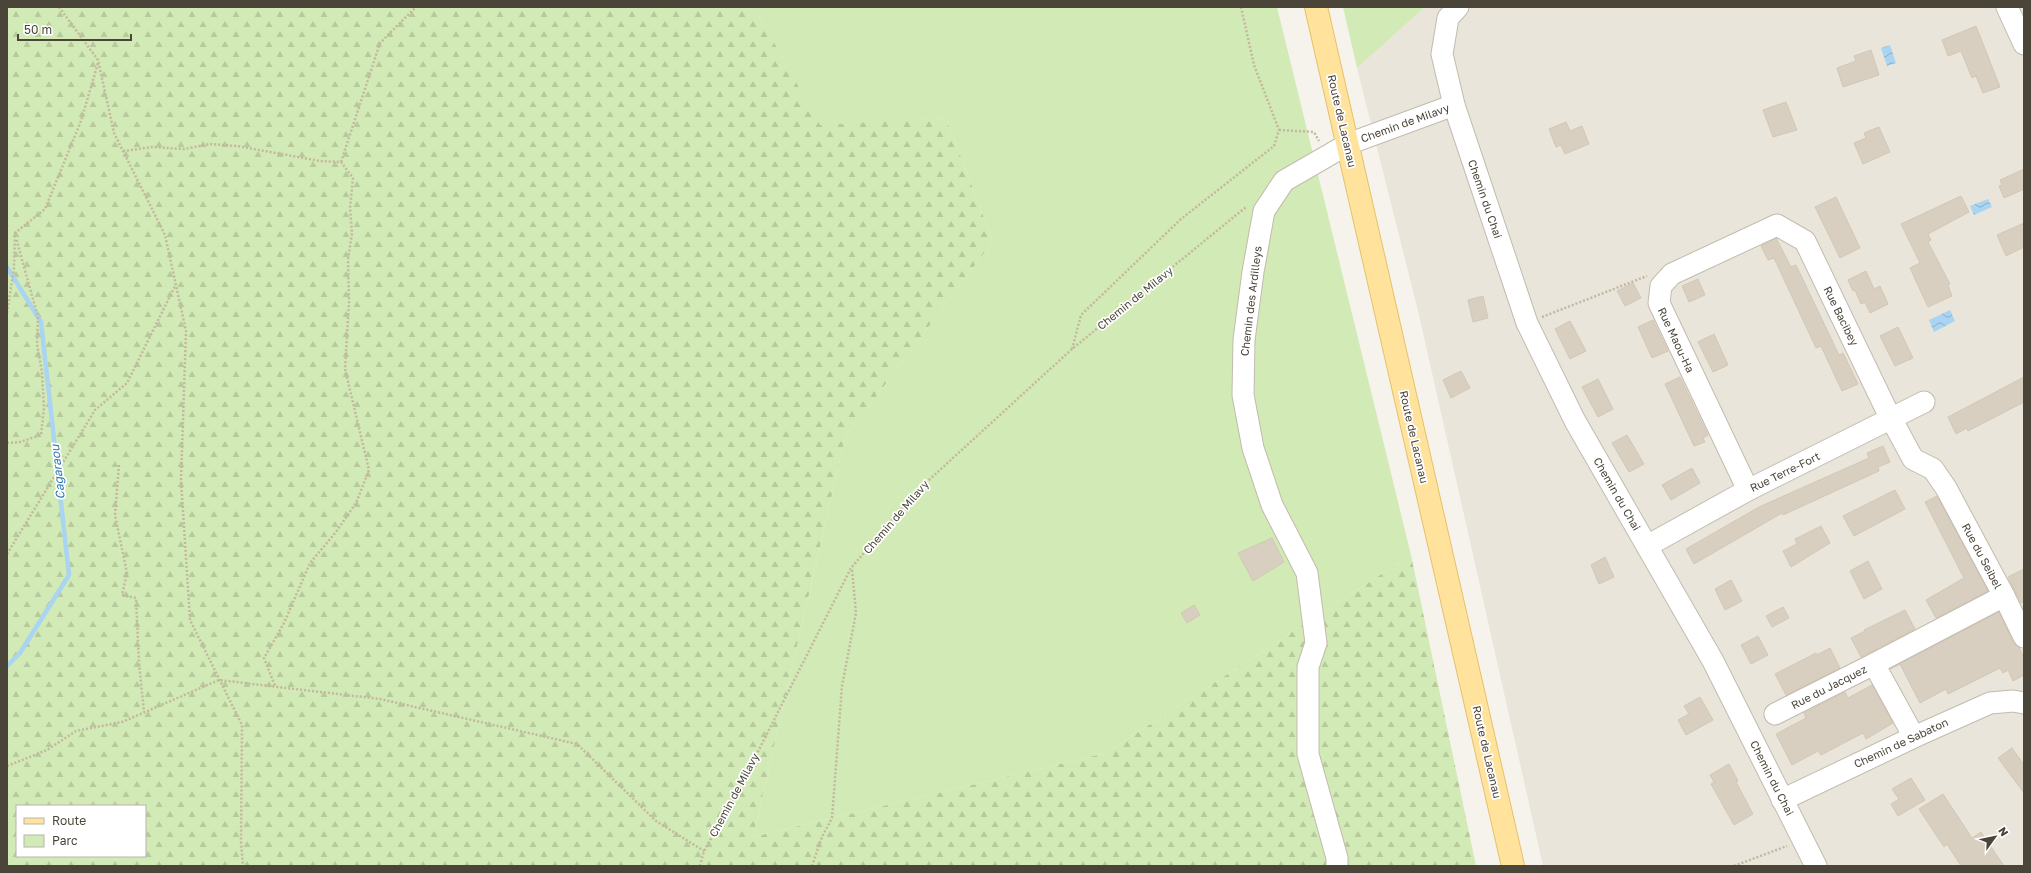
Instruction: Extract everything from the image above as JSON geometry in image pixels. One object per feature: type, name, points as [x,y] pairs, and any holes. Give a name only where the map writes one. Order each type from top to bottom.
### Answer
[{"type":"main road","name":"Route de Lacanau","points":[[1316,7],[1513,866]]},
{"type":"street","name":"Chemin de Milavy","points":[[1348,144],[1454,105],[1442,54],[1448,18],[1458,7]]},
{"type":"street","points":[[2007,7],[2024,44]]},
{"type":"street","name":"Chemin du Chai","points":[[1454,105],[1527,323],[1575,421],[1648,546],[1712,661],[1816,866]]},
{"type":"street","name":"Chemin des Ardilleys","points":[[1337,866],[1337,858],[1308,754],[1308,667],[1316,643],[1308,573],[1272,504],[1253,448],[1243,395],[1244,340],[1253,272],[1264,211],[1284,181],[1348,144]]},
{"type":"street","name":"Rue Maou-Ha","points":[[1748,490],[1659,303],[1661,286],[1672,274],[1777,225]]},
{"type":"street","name":"Rue Bacibey","points":[[1777,225],[1805,241],[1892,419]]},
{"type":"street","name":"Rue Terre-Fort","points":[[1648,546],[1748,490],[1924,402]]},
{"type":"street","name":"Rue du Seibel","points":[[1874,664],[2004,596],[1946,488],[1933,469],[1913,459],[1892,419]]},
{"type":"street","points":[[2004,596],[2024,636]]},
{"type":"street","name":"Rue du Jacquez","points":[[1775,714],[1874,664],[1914,737]]},
{"type":"street","name":"Chemin de Sabaton","points":[[1782,800],[1914,737],[1990,703],[2013,701],[2024,703]]},
{"type":"path","points":[[59,7],[98,60],[114,134],[165,235],[176,283],[186,331],[181,480],[190,620],[242,725],[241,842],[243,866]]},
{"type":"path","points":[[341,162],[380,43],[416,7]]},
{"type":"path","points":[[1072,349],[1081,315],[1181,219],[1274,146],[1279,130],[1254,65],[1241,7]]},
{"type":"path","points":[[7,313],[14,268],[15,234],[44,210],[81,121],[98,60]]},
{"type":"path","points":[[1279,130],[1314,132],[1326,157]]},
{"type":"path","points":[[123,151],[153,147],[184,149],[210,144],[237,146],[320,161],[341,162]]},
{"type":"path","points":[[275,686],[264,658],[284,623],[310,563],[336,532],[356,503],[369,470],[345,369],[349,302],[348,260],[352,232],[350,208],[352,178],[341,162]]},
{"type":"path","name":"Chemin de Milavy","points":[[700,866],[704,851],[740,787],[852,568],[918,490],[1072,349],[1252,203]]},
{"type":"path","points":[[7,443],[20,442],[41,435],[44,408],[42,372],[37,344],[38,317],[15,234]]},
{"type":"path","points":[[1527,323],[1649,275],[1672,274]]},
{"type":"path","points":[[7,554],[95,410],[127,383],[176,283]]},
{"type":"path","points":[[119,465],[115,515],[127,573],[122,595],[136,598],[139,663],[144,712]]},
{"type":"path","points":[[812,866],[822,837],[832,818],[842,686],[856,613],[852,568]]},
{"type":"path","points":[[7,766],[47,750],[76,731],[122,722],[219,680],[275,686],[380,699],[577,744],[656,821],[704,851]]},
{"type":"path","points":[[1734,866],[1803,840]]},
{"type":"shaded area","points":[[1425,7],[2024,7],[2024,866],[1543,866],[1419,315],[1357,68]]},
{"type":"green space","points":[[7,7],[754,7],[820,125],[946,118],[993,241],[845,438],[753,837],[1106,753],[1411,555],[1476,866],[7,866]]},
{"type":"green space","points":[[754,7],[1277,7],[1411,555],[1106,753],[753,837],[845,438],[993,241],[946,118],[820,126]]},
{"type":"green space","points":[[1343,7],[1425,7],[1357,68]]},
{"type":"water","points":[[1890,45],[1896,63],[1887,66],[1881,48]]},
{"type":"water","points":[[1988,199],[1992,207],[1974,215],[1970,206]]},
{"type":"water","points":[[1950,310],[1955,321],[1934,332],[1929,320]]},
{"type":"building","points":[[1976,26],[2000,87],[1983,93],[1976,76],[1972,78],[1961,51],[1948,56],[1942,40]]},
{"type":"building","points":[[1871,50],[1879,75],[1843,87],[1837,68],[1856,61],[1854,56]]},
{"type":"building","points":[[1786,102],[1797,130],[1773,137],[1763,110]]},
{"type":"building","points":[[1566,122],[1570,131],[1582,126],[1589,144],[1565,154],[1561,145],[1556,147],[1549,129]]},
{"type":"building","points":[[1879,127],[1890,152],[1863,164],[1854,143],[1866,138],[1864,133]]},
{"type":"building","points":[[2024,169],[2024,189],[2004,198],[1999,186],[2002,185],[2000,180]]},
{"type":"building","points":[[1961,196],[1969,212],[1928,234],[1931,240],[1928,242],[1950,284],[1948,285],[1952,296],[1928,307],[1910,268],[1920,263],[1901,224]]},
{"type":"building","points":[[1836,197],[1860,248],[1840,258],[1815,207]]},
{"type":"building","points":[[2024,223],[2024,247],[2006,256],[1997,235]]},
{"type":"building","points":[[1776,238],[1791,267],[1796,265],[1839,355],[1843,353],[1858,384],[1842,391],[1821,346],[1816,348],[1774,258],[1768,260],[1761,246]]},
{"type":"building","points":[[1866,271],[1874,289],[1880,286],[1888,304],[1870,313],[1865,302],[1861,304],[1855,290],[1853,291],[1848,280]]},
{"type":"building","points":[[1698,279],[1705,295],[1689,302],[1682,286]]},
{"type":"building","points":[[1633,283],[1641,298],[1625,306],[1617,291]]},
{"type":"building","points":[[1483,296],[1488,318],[1473,322],[1468,300]]},
{"type":"building","points":[[1653,320],[1668,351],[1652,358],[1638,327]]},
{"type":"building","points":[[1570,321],[1586,351],[1570,359],[1555,329]]},
{"type":"building","points":[[1898,327],[1913,358],[1895,366],[1880,336]]},
{"type":"building","points":[[1714,334],[1728,365],[1713,372],[1698,342]]},
{"type":"building","points":[[1461,371],[1470,388],[1451,398],[1443,380]]},
{"type":"building","points":[[1680,377],[1708,435],[1703,438],[1705,442],[1694,446],[1665,384]]},
{"type":"building","points":[[2024,377],[2024,402],[1968,431],[1967,428],[1956,434],[1948,417]]},
{"type":"building","points":[[1598,379],[1613,409],[1598,417],[1582,387]]},
{"type":"building","points":[[1627,435],[1644,464],[1629,472],[1612,443]]},
{"type":"building","points":[[1883,446],[1890,462],[1878,467],[1879,471],[1783,515],[1782,513],[1694,564],[1686,549],[1759,507],[1869,458],[1867,453]]},
{"type":"building","points":[[1692,468],[1700,483],[1671,500],[1662,485]]},
{"type":"building","points":[[1895,490],[1905,509],[1854,536],[1843,516]]},
{"type":"building","points":[[1937,496],[1988,591],[1936,618],[1926,600],[1964,578],[1925,502]]},
{"type":"building","points":[[1821,526],[1830,543],[1791,567],[1783,551],[1797,544],[1795,539]]},
{"type":"building","points":[[1272,538],[1284,562],[1253,581],[1238,553]]},
{"type":"building","points":[[1605,557],[1614,577],[1599,584],[1591,565]]},
{"type":"building","points":[[1868,561],[1882,589],[1864,599],[1850,571]]},
{"type":"building","points":[[2024,569],[2024,601],[2021,603],[2008,577]]},
{"type":"building","points":[[1731,580],[1742,601],[1725,610],[1715,589]]},
{"type":"building","points":[[1194,605],[1200,615],[1187,623],[1181,613]]},
{"type":"building","points":[[1783,607],[1789,618],[1772,627],[1766,616]]},
{"type":"building","points":[[1905,610],[1915,629],[1861,657],[1851,638]]},
{"type":"building","points":[[1999,612],[2013,642],[2019,647],[2024,658],[2024,675],[2013,681],[2008,670],[2003,673],[2000,668],[1948,694],[1946,689],[1920,703],[1900,664],[1890,669]]},
{"type":"building","points":[[1758,636],[1768,655],[1751,664],[1741,645]]},
{"type":"building","points":[[1830,648],[1840,668],[1786,695],[1775,674],[1816,653],[1817,655]]},
{"type":"building","points":[[1872,685],[1893,723],[1866,739],[1863,733],[1821,755],[1818,751],[1792,765],[1776,734],[1806,718],[1804,713],[1845,692],[1848,698]]},
{"type":"building","points":[[1700,697],[1713,720],[1686,735],[1678,720],[1689,714],[1684,706]]},
{"type":"building","points":[[2012,748],[2024,765],[2024,793],[1998,758]]},
{"type":"building","points":[[1729,764],[1738,781],[1736,782],[1753,814],[1734,825],[1711,784],[1714,782],[1710,775]]},
{"type":"building","points":[[1911,778],[1925,800],[1898,816],[1891,804],[1899,799],[1892,789]]},
{"type":"building","points":[[1943,794],[1972,838],[1981,832],[2004,866],[1961,866],[1947,844],[1944,847],[1919,809]]},
{"type":"waterway","name":"Cagaraou","points":[[7,267],[41,322],[69,575],[20,653],[7,666]]}]
